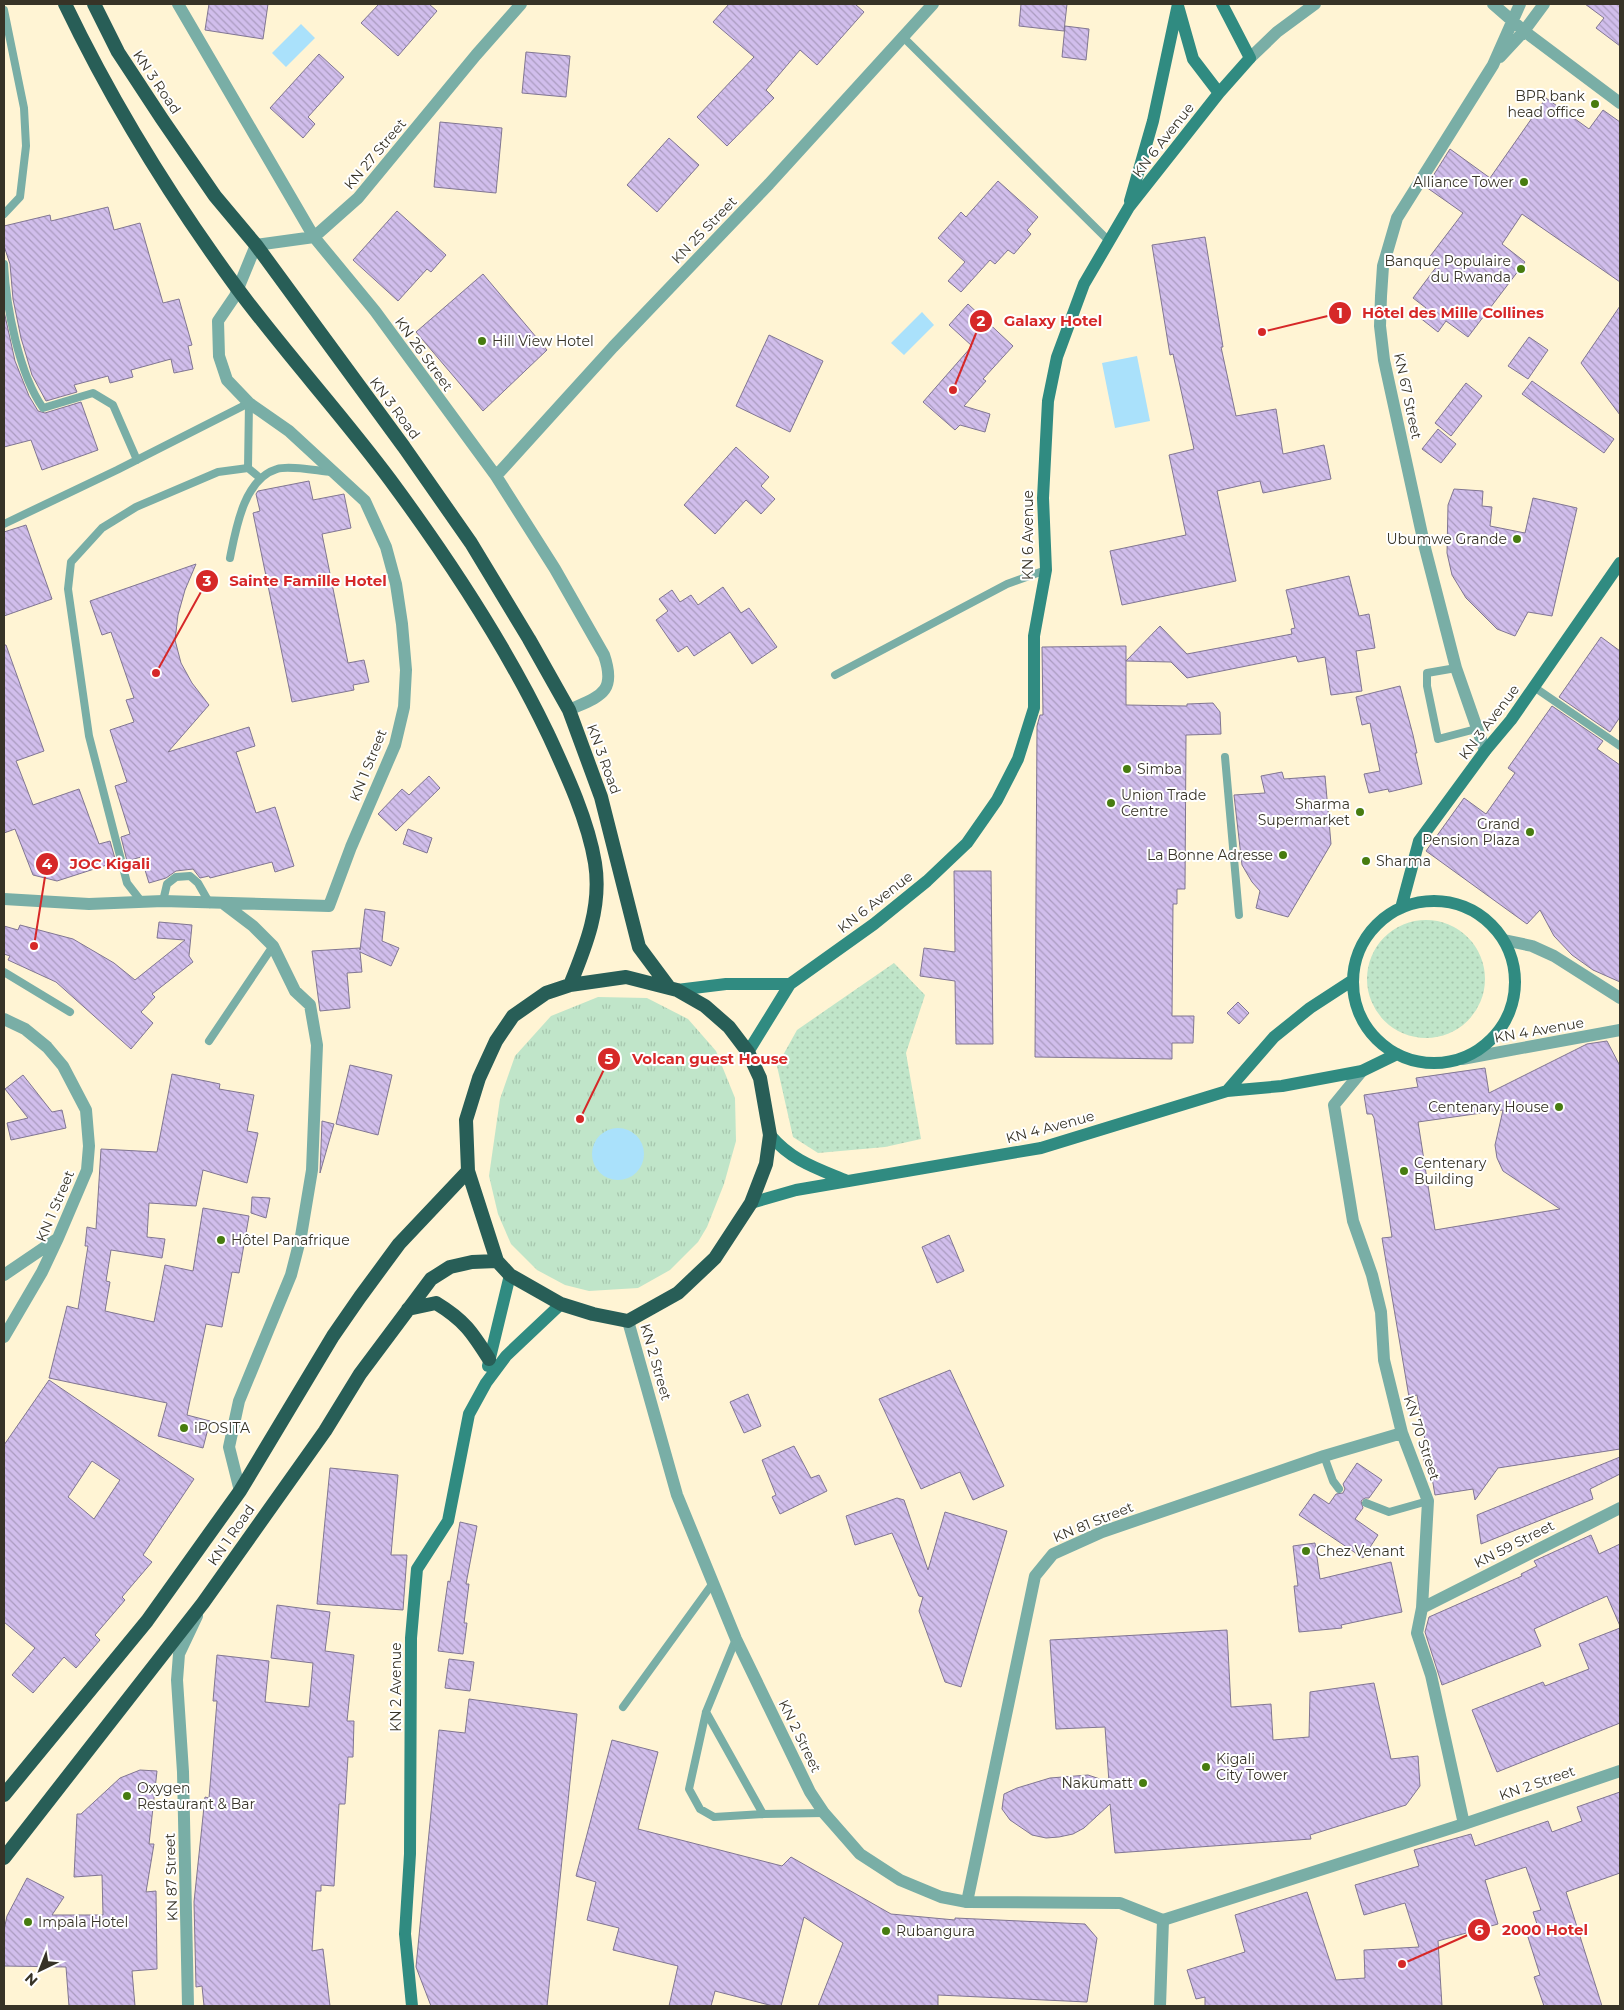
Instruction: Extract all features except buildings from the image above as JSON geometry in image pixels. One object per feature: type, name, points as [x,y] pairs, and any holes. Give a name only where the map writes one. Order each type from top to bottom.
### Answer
[{"type":"highway","points":[[65,4],[118,108],[177,202],[238,289],[390,480],[472,596],[535,708],[563,767],[582,818],[595,863],[597,904],[583,953],[570,985]]},
{"type":"highway","name":"KN 3 Road","points":[[94,4],[118,52],[215,196],[256,245],[404,447],[471,543],[569,710],[601,797],[639,947],[673,988]]},
{"type":"highway","points":[[626,977],[673,988],[705,1006],[729,1027],[748,1052],[760,1078],[770,1135],[766,1164],[751,1203],[737,1226],[709,1264],[678,1293],[628,1320],[593,1314],[561,1304],[510,1275],[498,1261],[468,1171],[466,1120],[479,1078],[496,1040],[513,1016],[546,994],[570,985],[626,977]]},
{"type":"highway","name":"KN 1 Road","points":[[4,1795],[147,1621],[240,1491],[333,1336],[399,1244],[468,1171]]},
{"type":"highway","name":"KN 1 Road","points":[[4,1858],[203,1603],[325,1431],[360,1374],[431,1279],[450,1267],[472,1262],[498,1261]]},
{"type":"highway","points":[[408,1309],[436,1303],[452,1313],[468,1327],[489,1359]]},
{"type":"main road","points":[[1178,4],[1193,59],[1219,93]]},
{"type":"main road","points":[[1128,207],[1153,121],[1178,4]]},
{"type":"main road","points":[[1222,4],[1250,58]]},
{"type":"main road","name":"KN 6 Avenue","points":[[748,1052],[790,984],[874,924],[927,881],[967,843],[997,800],[1018,759],[1034,708],[1034,636],[1046,570],[1043,498],[1048,401],[1057,356],[1084,284],[1128,207],[1219,93],[1250,58]]},
{"type":"main road","name":"KN 3 Avenue","points":[[1401,908],[1419,841],[1511,720],[1620,563]]},
{"type":"main road","points":[[1425,901],[1451,902],[1474,912],[1494,928],[1504,940],[1514,967],[1515,996],[1505,1022],[1487,1044],[1462,1059],[1440,1063],[1418,1062],[1397,1054],[1378,1041],[1364,1023],[1355,1002],[1353,980],[1357,957],[1366,937],[1382,920],[1401,908],[1425,901]]},
{"type":"main road","points":[[1227,1090],[1274,1037],[1310,1008],[1353,980]]},
{"type":"main road","points":[[673,988],[726,984],[790,984]]},
{"type":"main road","name":"KN 4 Avenue","points":[[751,1203],[796,1190],[1041,1148],[1227,1090],[1282,1086],[1362,1071],[1397,1054]]},
{"type":"main road","points":[[770,1135],[783,1151],[805,1164],[847,1181]]},
{"type":"main road","name":"KN 2 Avenue","points":[[486,1383],[489,1359],[510,1275]]},
{"type":"main road","name":"KN 2 Avenue","points":[[412,2006],[405,1934],[410,1854],[411,1638],[417,1569],[448,1521],[469,1414],[486,1383],[506,1356],[561,1304]]},
{"type":"street","name":"KN 26 Street","points":[[178,4],[314,237],[375,311],[496,476],[555,569],[604,655],[610,671],[610,682],[600,696],[569,710]]},
{"type":"street","name":"KN 27 Street","points":[[314,237],[358,198],[476,55],[521,4]]},
{"type":"street","name":"KN 25 Street","points":[[496,476],[613,347],[769,184],[933,4]]},
{"type":"street","points":[[1250,58],[1290,21],[1315,4]]},
{"type":"street","points":[[1493,4],[1524,31],[1620,103]]},
{"type":"street","name":"KN 67 Street","points":[[1485,752],[1456,668],[1425,548],[1384,360],[1381,296],[1383,266],[1389,238],[1396,218],[1493,65],[1520,4]]},
{"type":"street","name":"KN 67 Street","points":[[1493,65],[1524,31],[1544,4]]},
{"type":"street","points":[[238,289],[256,245],[314,237]]},
{"type":"street","name":"KN 1 Street","points":[[4,899],[89,904],[163,901],[210,904],[329,906],[351,847],[395,744],[404,707],[406,670],[396,584],[386,546],[365,502],[289,431],[249,403],[227,380],[219,356],[218,321],[238,289]]},
{"type":"street","points":[[224,904],[253,926],[273,946],[295,991],[310,1005],[317,1045],[312,1162],[308,1203],[291,1275],[239,1401],[229,1447],[240,1491]]},
{"type":"street","points":[[1504,940],[1532,946],[1554,956],[1620,998]]},
{"type":"street","name":"KN 1 Street","points":[[4,1019],[25,1029],[47,1047],[63,1066],[86,1110],[89,1146],[87,1170],[58,1238],[42,1272],[4,1337]]},
{"type":"street","name":"KN 4 Avenue","points":[[1462,1059],[1620,1030]]},
{"type":"street","name":"KN 70 Street","points":[[1362,1071],[1334,1106],[1353,1221],[1372,1275],[1381,1312],[1384,1360],[1402,1432],[1428,1501],[1422,1608],[1417,1633],[1431,1675],[1464,1824]]},
{"type":"street","points":[[4,1275],[58,1238]]},
{"type":"street","name":"KN 2 Street","points":[[628,1320],[677,1495],[736,1640],[810,1792],[824,1813],[860,1854],[900,1880],[941,1897],[968,1902],[1120,1903],[1163,1920],[1464,1824],[1620,1770]]},
{"type":"street","name":"KN 81 Street","points":[[968,1902],[1035,1576],[1053,1554],[1102,1532],[1324,1456],[1402,1432]]},
{"type":"street","name":"KN 59 Street","points":[[1422,1608],[1620,1508]]},
{"type":"street","name":"KN 87 Street","points":[[188,2006],[183,1781],[177,1680],[179,1654],[203,1603]]},
{"type":"street","points":[[1160,2006],[1163,1920]]},
{"type":"lane","points":[[4,10],[24,108],[26,146],[20,197],[4,214]]},
{"type":"lane","points":[[902,36],[1108,240]]},
{"type":"lane","points":[[4,264],[5,292],[23,366],[32,393],[43,408],[93,393],[113,405],[137,460]]},
{"type":"lane","points":[[4,524],[137,460],[249,403],[248,468]]},
{"type":"lane","points":[[141,901],[127,883],[89,736],[68,588],[71,562],[102,528],[136,507],[218,472],[248,468],[260,478]]},
{"type":"lane","points":[[230,558],[235,532],[245,504],[260,478],[279,468],[334,472]]},
{"type":"lane","points":[[835,675],[1007,584],[1046,570]]},
{"type":"lane","points":[[1456,668],[1427,673],[1427,686],[1438,739],[1476,729]]},
{"type":"lane","points":[[1534,687],[1620,746]]},
{"type":"lane","points":[[1225,757],[1239,915]]},
{"type":"lane","points":[[163,901],[167,884],[176,877],[190,876],[198,883],[210,904]]},
{"type":"lane","points":[[208,1041],[273,946]]},
{"type":"lane","points":[[4,972],[70,1012]]},
{"type":"lane","points":[[1324,1456],[1333,1481],[1339,1489]]},
{"type":"lane","points":[[1366,1503],[1389,1512],[1428,1501]]},
{"type":"lane","points":[[623,1707],[713,1583]]},
{"type":"lane","points":[[736,1640],[706,1712],[689,1789],[700,1810],[714,1818],[763,1814],[824,1813]]},
{"type":"lane","points":[[706,1712],[763,1814]]},
{"type":"green space","points":[[1426,920],[1449,924],[1468,937],[1481,956],[1485,979],[1481,1002],[1468,1021],[1449,1034],[1426,1038],[1403,1034],[1384,1021],[1371,1002],[1367,979],[1371,956],[1384,937],[1403,924]]},
{"type":"green space","points":[[894,963],[925,995],[906,1053],[921,1139],[885,1147],[818,1153],[793,1137],[777,1066],[797,1030]]},
{"type":"green space","points":[[598,997],[647,998],[688,1019],[716,1051],[735,1098],[736,1141],[724,1184],[707,1227],[698,1242],[670,1270],[638,1288],[589,1291],[565,1285],[537,1270],[511,1244],[498,1214],[489,1176],[500,1099],[515,1056],[551,1016]]},
{"type":"water","points":[[301,24],[315,38],[286,67],[272,53]]},
{"type":"water","points":[[922,312],[934,325],[904,355],[891,343]]},
{"type":"water","points":[[1137,356],[1150,421],[1115,428],[1102,363]]},
{"type":"water","points":[[618,1128],[632,1132],[640,1140],[644,1154],[640,1168],[632,1176],[618,1180],[604,1176],[596,1168],[592,1154],[596,1140],[604,1132]]},
{"type":"place","name":"BPR bank head office","points":[[1595,104]]},
{"type":"place","name":"Alliance Tower","points":[[1524,182]]},
{"type":"place","name":"Banque Populaire du Rwanda","points":[[1521,269]]},
{"type":"place","name":"Hôtel des Mille Collines","points":[[1262,332]]},
{"type":"place","name":"Hill View Hotel","points":[[482,341]]},
{"type":"place","name":"Galaxy Hotel","points":[[953,390]]},
{"type":"place","name":"Ubumwe Grande","points":[[1517,539]]},
{"type":"place","name":"Sainte Famille Hotel","points":[[156,673]]},
{"type":"place","name":"Simba","points":[[1127,769]]},
{"type":"place","name":"Union Trade Centre","points":[[1111,803]]},
{"type":"place","name":"Sharma Supermarket","points":[[1360,812]]},
{"type":"place","name":"Grand Pension Plaza","points":[[1530,832]]},
{"type":"place","name":"La Bonne Adresse","points":[[1283,855]]},
{"type":"place","name":"Sharma","points":[[1366,861]]},
{"type":"place","name":"JOC Kigali","points":[[34,946]]},
{"type":"place","name":"Centenary House","points":[[1559,1107]]},
{"type":"place","name":"Volcan guest House","points":[[580,1119]]},
{"type":"place","name":"Centenary Building","points":[[1404,1171]]},
{"type":"place","name":"Hôtel Panafrique","points":[[221,1240]]},
{"type":"place","name":"iPOSITA","points":[[184,1428]]},
{"type":"place","name":"Chez Venant","points":[[1306,1551]]},
{"type":"place","name":"Kigali City Tower","points":[[1206,1767]]},
{"type":"place","name":"Nakumatt","points":[[1143,1783]]},
{"type":"place","name":"Oxygen Restaurant & Bar","points":[[127,1796]]},
{"type":"place","name":"Impala Hotel","points":[[28,1922]]},
{"type":"place","name":"Rubangura","points":[[886,1931]]},
{"type":"place","name":"2000 Hotel","points":[[1402,1964]]}]
